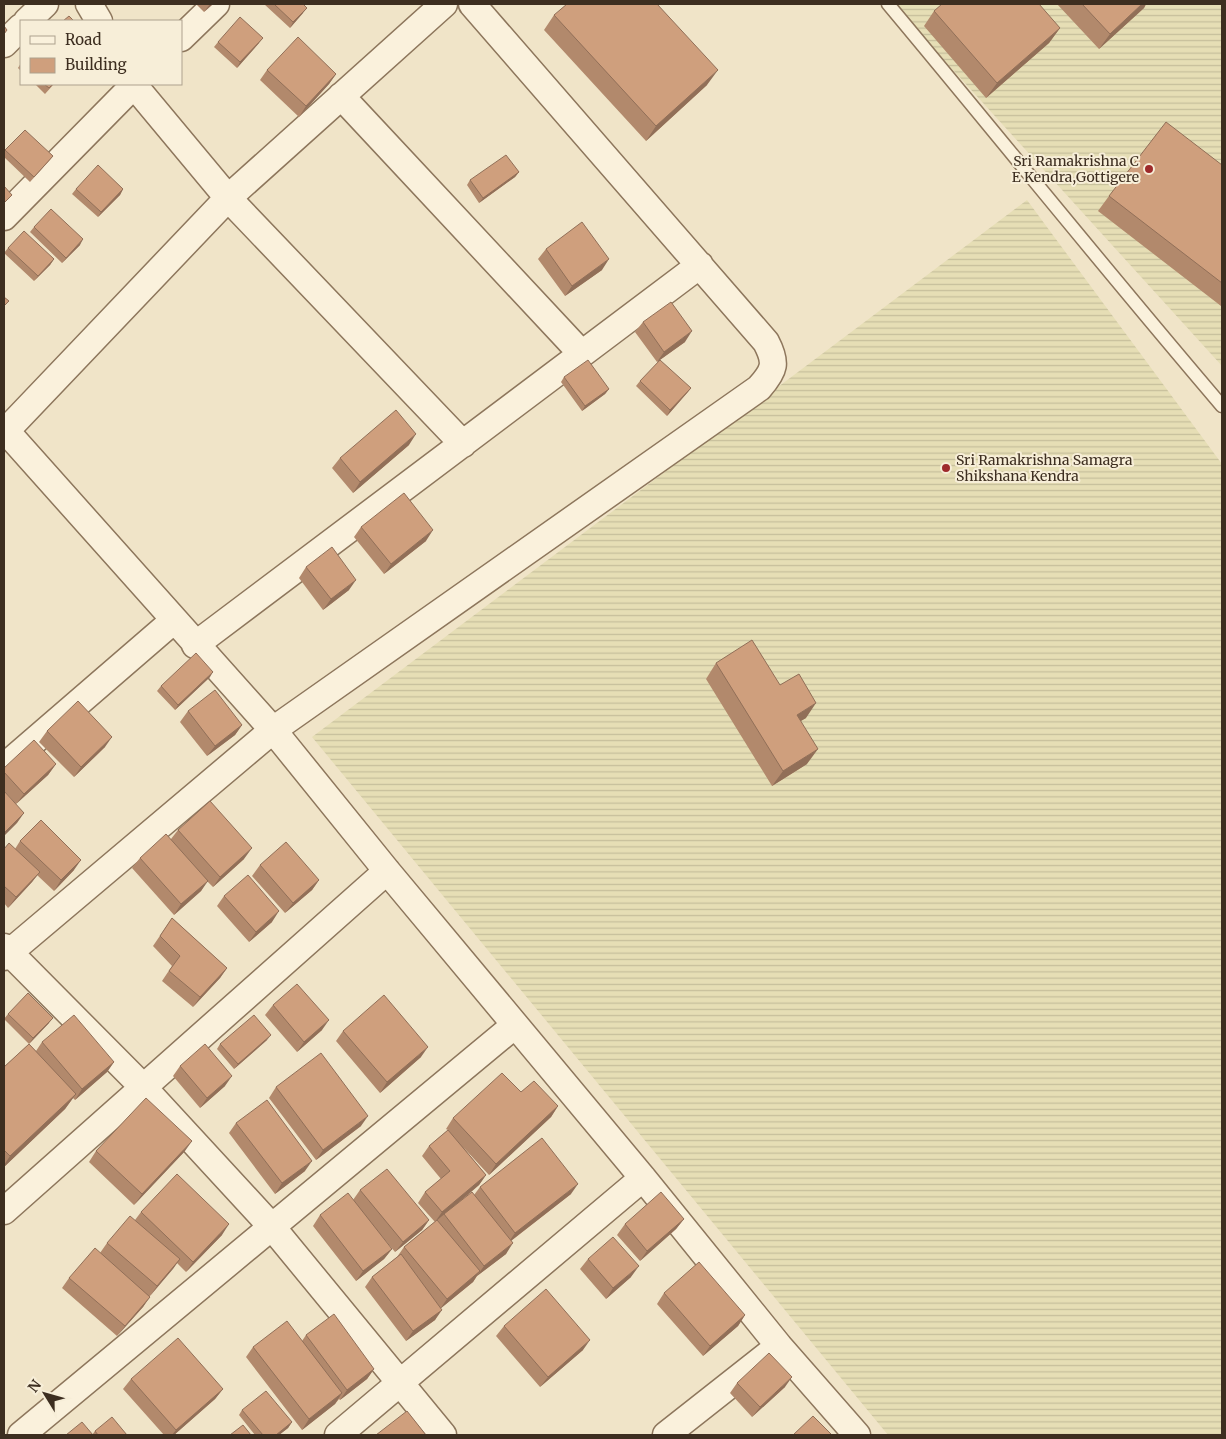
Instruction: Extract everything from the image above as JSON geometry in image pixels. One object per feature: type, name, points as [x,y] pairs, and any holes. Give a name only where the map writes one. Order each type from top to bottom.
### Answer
[{"type":"street","points":[[28,20],[45,4]]},
{"type":"street","points":[[89,4],[97,20]]},
{"type":"street","points":[[182,37],[216,4]]},
{"type":"street","points":[[444,4],[228,198],[5,432],[273,730],[387,871],[643,1178],[779,1346],[857,1435]]},
{"type":"street","points":[[443,1435],[272,1227],[142,1087],[5,952],[273,730],[759,388],[769,376],[774,365],[772,354],[766,342],[472,4]]},
{"type":"street","points":[[4,44],[20,28]]},
{"type":"street","points":[[4,217],[133,85]]},
{"type":"street","points":[[135,85],[228,198],[463,444]]},
{"type":"street","points":[[341,96],[582,354]]},
{"type":"street","points":[[195,645],[700,265]]},
{"type":"street","points":[[4,767],[173,621]]},
{"type":"street","points":[[4,1210],[387,871]]},
{"type":"street","points":[[21,1435],[515,1025]]},
{"type":"street","points":[[338,1435],[643,1178]]},
{"type":"street","points":[[666,1435],[779,1346]]},
{"type":"lane","points":[[888,4],[1043,190],[1102,265],[1222,406]]},
{"type":"shaded area","points":[[893,4],[1222,4],[1222,366]]},
{"type":"shaded area","name":"Sri Ramakrishna Samagra Shikshana Kendra","points":[[1027,200],[1222,464],[1222,1435],[888,1435],[312,737]]},
{"type":"building","points":[[274,4],[303,4],[307,8],[293,22]]},
{"type":"building","points":[[567,4],[657,4],[718,70],[656,126],[554,15]]},
{"type":"building","points":[[942,4],[1039,4],[1060,28],[997,83],[934,11]]},
{"type":"building","points":[[1082,4],[1142,4],[1110,34]]},
{"type":"building","points":[[69,16],[73,20],[64,20]]},
{"type":"building","points":[[240,17],[263,38],[240,62],[218,42]]},
{"type":"building","points":[[298,37],[336,74],[306,106],[267,70]]},
{"type":"building","points":[[1166,122],[1222,165],[1222,283],[1109,196]]},
{"type":"building","points":[[25,130],[53,156],[34,177],[5,150]]},
{"type":"building","points":[[506,155],[519,172],[483,198],[470,180]]},
{"type":"building","points":[[98,165],[123,189],[101,212],[76,189]]},
{"type":"building","points":[[4,186],[12,195],[4,203]]},
{"type":"building","points":[[51,209],[83,239],[66,258],[34,227]]},
{"type":"building","points":[[582,222],[609,259],[572,286],[546,249]]},
{"type":"building","points":[[24,231],[54,259],[38,276],[8,248]]},
{"type":"building","points":[[4,297],[9,301],[4,306]]},
{"type":"building","points":[[671,302],[692,331],[664,352],[643,322]]},
{"type":"building","points":[[588,360],[609,389],[585,406],[564,377]]},
{"type":"building","points":[[660,360],[691,388],[670,410],[640,381]]},
{"type":"building","points":[[396,410],[416,434],[360,482],[340,458]]},
{"type":"building","points":[[404,493],[433,530],[391,564],[361,527]]},
{"type":"building","points":[[332,547],[356,580],[331,599],[306,567]]},
{"type":"building","points":[[752,640],[780,685],[799,674],[816,703],[797,715],[818,749],[783,771],[716,663]]},
{"type":"building","points":[[196,653],[213,672],[178,705],[161,686]]},
{"type":"building","points":[[215,690],[242,725],[215,746],[188,711]]},
{"type":"building","points":[[78,701],[112,737],[81,767],[47,731]]},
{"type":"building","points":[[34,740],[56,764],[24,794],[4,772],[4,768]]},
{"type":"building","points":[[4,791],[24,813],[4,833]]},
{"type":"building","points":[[210,801],[252,848],[220,877],[178,830]]},
{"type":"building","points":[[41,820],[81,860],[61,880],[20,841]]},
{"type":"building","points":[[166,834],[208,881],[181,904],[140,858]]},
{"type":"building","points":[[286,842],[319,880],[293,903],[260,865]]},
{"type":"building","points":[[9,843],[40,872],[16,897],[4,886],[4,849]]},
{"type":"building","points":[[248,875],[279,911],[256,932],[224,896]]},
{"type":"building","points":[[172,918],[227,968],[200,997],[169,971],[180,956],[160,936]]},
{"type":"building","points":[[297,984],[329,1020],[304,1042],[273,1005]]},
{"type":"building","points":[[28,993],[53,1018],[33,1038],[8,1014]]},
{"type":"building","points":[[384,995],[428,1047],[387,1082],[343,1031]]},
{"type":"building","points":[[74,1015],[114,1062],[82,1089],[42,1042]]},
{"type":"building","points":[[254,1015],[271,1035],[238,1064],[220,1044]]},
{"type":"building","points":[[29,1044],[76,1094],[10,1156],[4,1150],[4,1067]]},
{"type":"building","points":[[205,1044],[232,1076],[207,1098],[180,1066]]},
{"type":"building","points":[[321,1053],[368,1116],[323,1150],[276,1087]]},
{"type":"building","points":[[502,1073],[521,1092],[534,1081],[558,1106],[496,1164],[453,1118]]},
{"type":"building","points":[[146,1098],[192,1141],[142,1194],[96,1151]]},
{"type":"building","points":[[267,1100],[312,1161],[282,1183],[236,1123]]},
{"type":"building","points":[[448,1130],[486,1175],[442,1212],[425,1192],[450,1171],[429,1146]]},
{"type":"building","points":[[542,1138],[578,1184],[515,1233],[480,1187]]},
{"type":"building","points":[[387,1169],[429,1220],[403,1242],[360,1190]]},
{"type":"building","points":[[177,1174],[229,1224],[193,1262],[141,1212]]},
{"type":"building","points":[[472,1192],[513,1243],[484,1266],[444,1214]]},
{"type":"building","points":[[661,1192],[684,1219],[647,1251],[625,1224]]},
{"type":"building","points":[[348,1193],[392,1249],[363,1271],[320,1215]]},
{"type":"building","points":[[130,1216],[180,1259],[157,1286],[107,1243]]},
{"type":"building","points":[[437,1220],[480,1271],[447,1299],[404,1247]]},
{"type":"building","points":[[613,1237],[639,1266],[613,1288],[588,1259]]},
{"type":"building","points":[[95,1248],[150,1297],[125,1326],[69,1278]]},
{"type":"building","points":[[401,1254],[442,1310],[413,1331],[372,1277]]},
{"type":"building","points":[[699,1262],[745,1315],[710,1346],[664,1293]]},
{"type":"building","points":[[546,1289],[590,1340],[548,1377],[504,1326]]},
{"type":"building","points":[[334,1314],[374,1369],[347,1390],[306,1335]]},
{"type":"building","points":[[287,1321],[342,1393],[309,1419],[253,1347]]},
{"type":"building","points":[[178,1338],[223,1389],[176,1430],[131,1379]]},
{"type":"building","points":[[769,1353],[792,1377],[760,1407],[737,1383]]},
{"type":"building","points":[[266,1391],[292,1422],[276,1435],[263,1435],[242,1410]]},
{"type":"building","points":[[407,1411],[426,1435],[376,1435]]},
{"type":"building","points":[[813,1416],[832,1435],[793,1435]]},
{"type":"building","points":[[112,1417],[127,1435],[98,1435],[95,1431]]},
{"type":"building","points":[[82,1422],[93,1435],[66,1435]]},
{"type":"building","points":[[243,1425],[251,1435],[230,1435]]},
{"type":"place","name":"Sri Ramakrishna C E Kendra,Gottigere","points":[[1149,169]]},
{"type":"place","name":"Sri Ramakrishna Samagra Shikshana Kendra","points":[[946,468]]}]
